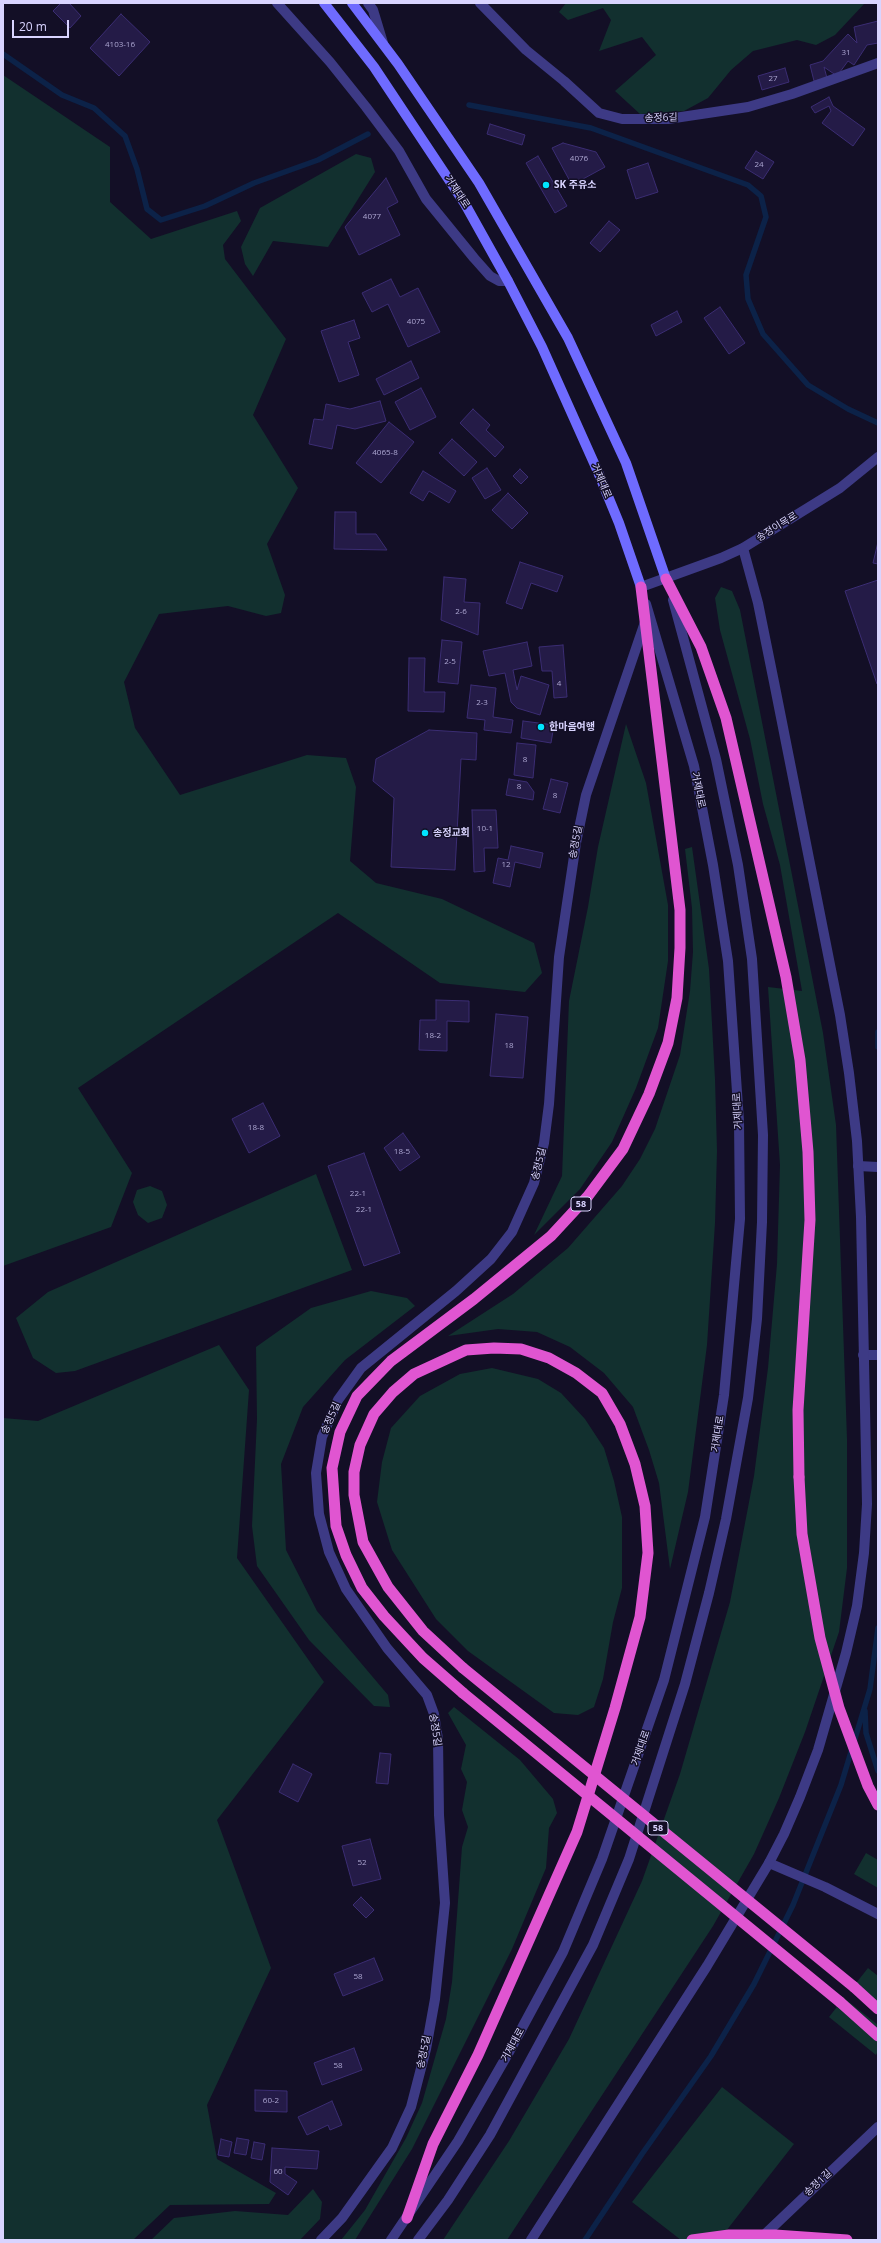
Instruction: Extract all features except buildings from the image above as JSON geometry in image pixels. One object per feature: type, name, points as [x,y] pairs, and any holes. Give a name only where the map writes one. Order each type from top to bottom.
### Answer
[{"type":"highway","points":[[666,579],[701,647],[726,718],[786,977],[800,1060],[808,1152],[810,1220],[798,1410],[799,1477],[803,1541],[820,1638],[839,1708],[868,1786],[878,1805]]},
{"type":"highway","name":"58","points":[[640,587],[680,910],[680,948],[677,998],[668,1043],[649,1094],[623,1149],[588,1196],[551,1236],[474,1299],[391,1361],[357,1396],[340,1432],[332,1468],[336,1526],[346,1555],[362,1588],[384,1616],[423,1658],[463,1693],[840,2002],[878,2036]]},
{"type":"highway","name":"58","points":[[407,2218],[433,2144],[478,2055],[577,1832],[615,1708],[640,1617],[648,1553],[645,1506],[635,1464],[620,1424],[602,1393],[576,1373],[549,1358],[521,1349],[494,1348],[466,1350],[439,1361],[414,1374],[393,1392],[374,1414],[360,1444],[354,1472],[354,1495],[363,1542],[388,1587],[423,1631],[463,1668],[854,1987],[878,2009]]},
{"type":"highway","points":[[692,2240],[729,2235],[760,2235],[847,2240]]},
{"type":"main road","name":"거제대로","points":[[324,3],[374,67],[465,204],[508,281],[542,347],[598,472],[619,523],[640,587]]},
{"type":"main road","points":[[352,3],[383,43],[479,183],[568,338],[626,463],[666,579]]},
{"type":"street","points":[[277,3],[330,62],[366,106],[399,151],[426,199],[474,258],[490,276],[499,281],[508,281]]},
{"type":"street","points":[[368,3],[373,10],[383,43]]},
{"type":"street","name":"송정6길","points":[[480,3],[526,50],[564,81],[599,113],[622,119],[668,119],[748,107],[799,92],[878,63]]},
{"type":"street","name":"송정이목로","points":[[640,587],[666,579],[743,548],[840,488],[878,457]]},
{"type":"street","points":[[531,2240],[707,1966],[768,1863],[800,1797],[818,1750],[846,1653],[857,1606],[864,1553],[867,1504],[861,1217],[858,1166],[849,1073],[840,1015],[758,603],[743,548]]},
{"type":"street","points":[[418,2240],[448,2200],[490,2135],[594,1945],[629,1859],[685,1684],[707,1601],[726,1520],[748,1398],[757,1319],[762,1222],[763,1135],[752,959],[738,865],[716,759],[678,614],[666,579]]},
{"type":"street","name":"거제대로","points":[[391,2240],[462,2133],[510,2052],[563,1952],[602,1859],[664,1680],[705,1517],[724,1396],[740,1219],[739,1121],[728,961],[713,865],[694,766],[640,587]]},
{"type":"street","name":"송정5길","points":[[320,2240],[346,2212],[387,2155],[411,2107],[426,2049],[435,1999],[445,1903],[439,1808],[438,1739],[434,1714],[426,1695],[387,1648],[346,1589],[329,1552],[318,1514],[316,1473],[322,1437],[338,1400],[361,1368],[456,1291],[490,1259],[512,1232],[530,1194],[544,1143],[549,1104],[559,957],[576,844],[586,795],[645,622]]},
{"type":"street","points":[[858,1166],[878,1167]]},
{"type":"street","points":[[863,1355],[878,1355]]},
{"type":"street","points":[[768,1863],[825,1886],[878,1914]]},
{"type":"street","name":"송정1길","points":[[758,2240],[878,2127]]},
{"type":"green space","points":[[566,3],[865,3],[835,35],[816,45],[797,40],[753,51],[731,70],[708,98],[684,111],[640,114],[615,91],[656,55],[642,37],[599,51],[611,20],[603,8],[568,20],[559,12]]},
{"type":"green space","points":[[3,75],[110,147],[110,202],[151,239],[237,211],[241,221],[223,245],[225,259],[286,339],[253,415],[298,488],[267,544],[285,595],[281,613],[266,616],[228,606],[159,614],[124,682],[135,728],[180,795],[307,755],[346,758],[356,787],[350,861],[376,883],[442,899],[534,943],[542,973],[525,992],[440,983],[338,913],[78,1088],[132,1173],[111,1227],[3,1266]]},
{"type":"green space","points":[[356,154],[371,158],[375,172],[328,247],[273,241],[253,276],[245,264],[241,247],[260,208]]},
{"type":"green space","points":[[721,587],[732,591],[740,610],[823,1033],[836,1125],[847,1439],[847,1568],[839,1632],[805,1732],[779,1798],[754,1854],[713,1926],[507,2240],[443,2240],[509,2141],[569,2039],[642,1881],[680,1774],[730,1602],[754,1476],[768,1368],[777,1264],[780,1165],[768,987],[802,991],[780,865],[763,804],[750,739],[720,630],[715,598]]},
{"type":"green space","points":[[626,724],[646,783],[668,905],[668,961],[658,1028],[636,1088],[612,1142],[580,1189],[534,1235],[562,1176],[569,1001],[588,907],[598,847]]},
{"type":"green space","points":[[692,847],[709,969],[717,1151],[715,1223],[707,1345],[688,1492],[670,1569],[659,1483],[649,1450],[633,1407],[604,1373],[570,1347],[537,1332],[498,1329],[448,1336],[513,1294],[568,1248],[622,1186],[640,1159],[655,1129],[680,1055],[690,991],[693,952],[692,908],[685,849]]},
{"type":"green space","points":[[316,1174],[352,1270],[75,1371],[56,1373],[33,1358],[16,1318],[48,1292]]},
{"type":"green space","points":[[150,1186],[162,1191],[167,1205],[162,1218],[148,1223],[138,1215],[133,1202],[137,1190]]},
{"type":"green space","points":[[371,1291],[407,1298],[415,1306],[345,1360],[303,1407],[281,1464],[286,1550],[317,1611],[388,1695],[390,1707],[374,1706],[309,1640],[257,1566],[252,1526],[257,1419],[256,1347],[311,1308]]},
{"type":"green space","points":[[219,1345],[249,1390],[237,1558],[324,1682],[217,1820],[271,1968],[207,2105],[217,2159],[276,2193],[269,2204],[170,2205],[133,2240],[3,2240],[3,1418],[38,1421]]},
{"type":"green space","points":[[492,1368],[538,1379],[561,1393],[585,1419],[604,1448],[614,1481],[622,1517],[622,1588],[613,1622],[603,1679],[594,1707],[578,1715],[554,1713],[468,1651],[436,1619],[392,1550],[377,1502],[382,1462],[391,1428],[420,1396],[460,1374]]},
{"type":"green space","points":[[454,1707],[520,1760],[553,1799],[557,1813],[549,1828],[546,1868],[512,1949],[412,2149],[355,2240],[341,2240],[365,2210],[406,2138],[422,2103],[446,2019],[452,1982],[462,1847],[468,1827],[462,1810],[467,1782],[461,1769],[466,1745],[448,1713]]},
{"type":"green space","points":[[866,1853],[878,1860],[878,1888],[854,1874]]},
{"type":"green space","points":[[868,1968],[878,1976],[878,2007],[853,1987]]},
{"type":"green space","points":[[844,1998],[878,2025],[878,2051],[876,2055],[829,2017]]},
{"type":"green space","points":[[722,2087],[794,2144],[719,2240],[681,2240],[632,2202]]},
{"type":"green space","points":[[313,2189],[322,2202],[320,2219],[300,2240],[151,2240],[174,2218],[235,2211],[288,2215]]},
{"type":"waterway","points":[[3,54],[62,95],[94,108],[125,136],[137,169],[147,209],[161,220],[205,206],[254,183],[318,160],[368,134]]},
{"type":"waterway","points":[[469,105],[591,128],[748,185],[761,196],[766,217],[746,275],[748,299],[763,334],[808,385],[848,409],[878,423]]},
{"type":"waterway","points":[[878,1032],[878,1047]]},
{"type":"waterway","points":[[585,2240],[642,2154],[711,2056],[754,1984],[793,1905],[841,1785],[870,1689],[878,1628]]},
{"type":"waterway","points":[[865,1711],[866,1733],[878,1771]]},
{"type":"place","name":"SK 주유소","points":[[546,185]]},
{"type":"place","name":"한마음여행","points":[[541,727]]},
{"type":"place","name":"송정교회","points":[[425,833]]}]
